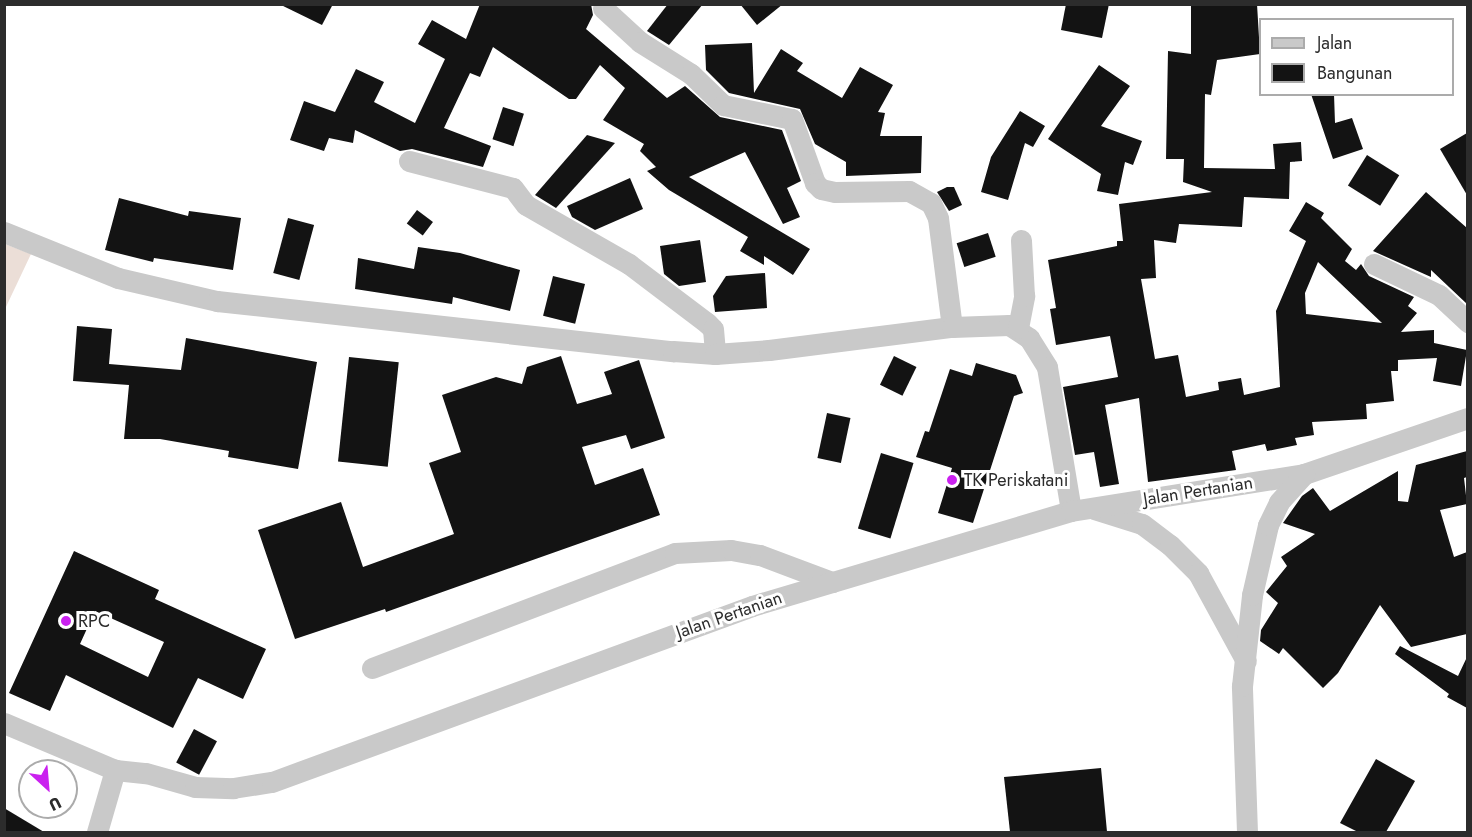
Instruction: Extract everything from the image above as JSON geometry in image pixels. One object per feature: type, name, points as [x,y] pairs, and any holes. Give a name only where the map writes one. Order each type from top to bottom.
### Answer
[{"type":"street","points":[[603,8],[640,42],[691,74],[723,105],[792,119],[815,183],[821,189],[835,192],[909,191],[931,203],[938,218],[952,327]]},
{"type":"street","points":[[409,161],[513,188],[526,205],[563,230],[629,264],[707,323],[713,329],[715,354]]},
{"type":"street","points":[[4,232],[118,278],[218,301],[715,354],[952,327],[1001,324],[1018,328],[1041,353],[1052,384],[1080,509],[1142,524],[1170,545],[1198,573],[1246,661]]},
{"type":"street","points":[[1018,328],[1024,296],[1021,240]]},
{"type":"street","points":[[1374,264],[1439,295],[1467,322]]},
{"type":"street","name":"Jalan Pertanian","points":[[4,723],[115,770],[146,774],[195,787],[233,788],[272,782],[550,676],[832,582],[1080,509],[1304,474],[1467,418]]},
{"type":"street","points":[[1247,832],[1242,687],[1254,584],[1268,525],[1279,502],[1304,474]]},
{"type":"street","points":[[372,668],[675,553],[731,550],[760,555],[832,582]]},
{"type":"street","points":[[98,832],[115,770]]},
{"type":"shaded area","points":[[5,244],[31,254],[5,309]]},
{"type":"building","points":[[279,4],[333,4],[322,25]]},
{"type":"building","points":[[480,4],[591,4],[593,15],[586,29],[667,98],[685,86],[720,117],[782,130],[801,181],[787,188],[800,217],[783,224],[745,152],[689,177],[810,249],[793,275],[764,256],[764,265],[740,251],[748,237],[669,190],[647,171],[656,167],[640,151],[644,144],[603,120],[625,88],[600,65],[576,99],[569,99],[493,47],[480,77],[470,73],[444,128],[491,146],[483,167],[412,149],[400,151],[355,130],[353,143],[329,138],[324,151],[290,140],[304,101],[335,112],[356,69],[384,82],[374,102],[415,123],[445,59],[418,44],[432,20],[466,39]]},
{"type":"building","points":[[668,4],[703,4],[669,45],[647,31]]},
{"type":"building","points":[[740,4],[783,4],[757,25]]},
{"type":"building","points":[[1066,4],[1109,4],[1102,38],[1061,30]]},
{"type":"building","points":[[1257,4],[1259,54],[1217,60],[1211,95],[1205,94],[1204,168],[1275,169],[1273,144],[1301,142],[1302,161],[1290,162],[1289,199],[1244,197],[1242,227],[1179,224],[1176,243],[1154,240],[1156,278],[1141,279],[1155,359],[1178,355],[1186,397],[1219,390],[1218,382],[1241,378],[1244,395],[1280,387],[1276,311],[1306,241],[1289,231],[1306,202],[1324,213],[1321,218],[1352,249],[1345,261],[1356,270],[1361,264],[1369,276],[1414,297],[1408,306],[1417,313],[1401,332],[1434,330],[1434,343],[1467,350],[1461,386],[1433,381],[1437,358],[1398,360],[1398,371],[1391,371],[1394,401],[1366,404],[1367,419],[1312,422],[1314,435],[1295,438],[1297,445],[1267,451],[1265,444],[1232,451],[1236,470],[1148,482],[1139,398],[1105,405],[1119,484],[1100,487],[1094,452],[1075,455],[1063,387],[1118,377],[1110,336],[1056,345],[1050,309],[1056,308],[1048,260],[1117,246],[1117,241],[1123,241],[1119,204],[1212,192],[1183,182],[1184,159],[1166,159],[1168,51],[1191,54],[1191,5]],"holes":[[[1318,262],[1382,323],[1306,314],[1305,293]]]},
{"type":"building","points":[[752,43],[754,93],[781,49],[803,63],[797,71],[842,98],[860,67],[893,85],[878,112],[885,113],[880,136],[922,136],[921,173],[846,176],[846,162],[815,144],[800,109],[729,93],[706,70],[705,45]]},
{"type":"building","points":[[1099,65],[1130,86],[1101,126],[1142,141],[1133,165],[1125,162],[1118,195],[1097,191],[1101,174],[1048,139]]},
{"type":"building","points":[[1312,96],[1334,96],[1335,123],[1352,118],[1363,149],[1333,159]]},
{"type":"building","points":[[503,107],[524,114],[513,146],[492,139]]},
{"type":"building","points":[[1020,111],[1045,126],[1033,147],[1025,143],[1008,200],[981,192],[991,157]]},
{"type":"building","points":[[1467,133],[1467,195],[1440,149]]},
{"type":"building","points":[[587,135],[615,143],[556,208],[535,195]]},
{"type":"building","points":[[1367,155],[1399,175],[1380,206],[1348,186]]},
{"type":"building","points":[[630,178],[643,209],[595,230],[572,217],[567,206]]},
{"type":"building","points":[[947,187],[954,187],[962,205],[949,211],[937,192]]},
{"type":"building","points":[[1426,192],[1467,228],[1467,304],[1431,270],[1431,277],[1373,251]]},
{"type":"building","points":[[119,198],[188,216],[189,211],[241,218],[233,270],[154,258],[153,262],[105,250]]},
{"type":"building","points":[[417,210],[433,222],[423,236],[407,224]]},
{"type":"building","points":[[288,218],[314,225],[299,280],[273,273]]},
{"type":"building","points":[[988,233],[996,257],[964,267],[957,243]]},
{"type":"building","points":[[700,240],[706,282],[679,286],[664,274],[660,246]]},
{"type":"building","points":[[418,247],[460,253],[520,270],[510,311],[453,297],[452,304],[355,289],[358,258],[414,269]]},
{"type":"building","points":[[765,273],[767,308],[715,312],[713,296],[726,276]]},
{"type":"building","points":[[553,276],[585,284],[575,324],[543,316]]},
{"type":"building","points":[[77,326],[112,329],[109,364],[181,370],[186,338],[317,362],[298,469],[228,457],[229,451],[160,439],[124,439],[129,385],[73,381]]},
{"type":"building","points":[[561,356],[577,404],[612,394],[604,372],[639,360],[665,438],[631,449],[626,435],[582,447],[595,485],[643,468],[660,515],[386,612],[385,609],[295,639],[258,530],[341,502],[363,567],[454,534],[429,463],[461,452],[442,395],[496,377],[522,384],[527,367]]},
{"type":"building","points":[[894,356],[916,367],[902,396],[880,385]]},
{"type":"building","points":[[349,357],[399,362],[388,467],[338,461]]},
{"type":"building","points":[[976,363],[1016,375],[1023,393],[1014,396],[973,523],[938,513],[952,468],[916,457],[925,431],[929,432],[950,369],[972,376]]},
{"type":"building","points":[[827,413],[850,418],[841,463],[817,458]]},
{"type":"building","points":[[1467,451],[1467,477],[1464,478],[1467,504],[1440,510],[1454,557],[1467,552],[1467,634],[1411,647],[1380,605],[1338,673],[1323,688],[1283,648],[1279,654],[1260,641],[1261,630],[1278,603],[1266,592],[1287,566],[1281,557],[1315,534],[1283,523],[1302,496],[1313,488],[1330,511],[1398,471],[1398,501],[1408,502],[1416,465]]},
{"type":"building","points":[[881,453],[914,463],[890,538],[858,529]]},
{"type":"building","points":[[74,551],[159,590],[155,599],[266,649],[243,699],[198,678],[173,728],[66,675],[50,711],[9,693]],"holes":[[[95,611],[164,642],[148,677],[80,644]]]},
{"type":"building","points":[[1400,646],[1458,676],[1467,657],[1467,708],[1447,697],[1449,694],[1395,654]]},
{"type":"building","points":[[194,729],[217,741],[199,775],[176,763]]},
{"type":"building","points":[[1376,759],[1415,781],[1386,832],[1358,832],[1340,823]]},
{"type":"building","points":[[1101,768],[1107,832],[1010,832],[1004,777]]},
{"type":"building","points":[[4,808],[18,816],[18,819],[22,819],[44,832],[4,832]]},
{"type":"place","name":"TK Periskatani","points":[[952,480]]},
{"type":"place","name":"RPC","points":[[66,621]]}]
